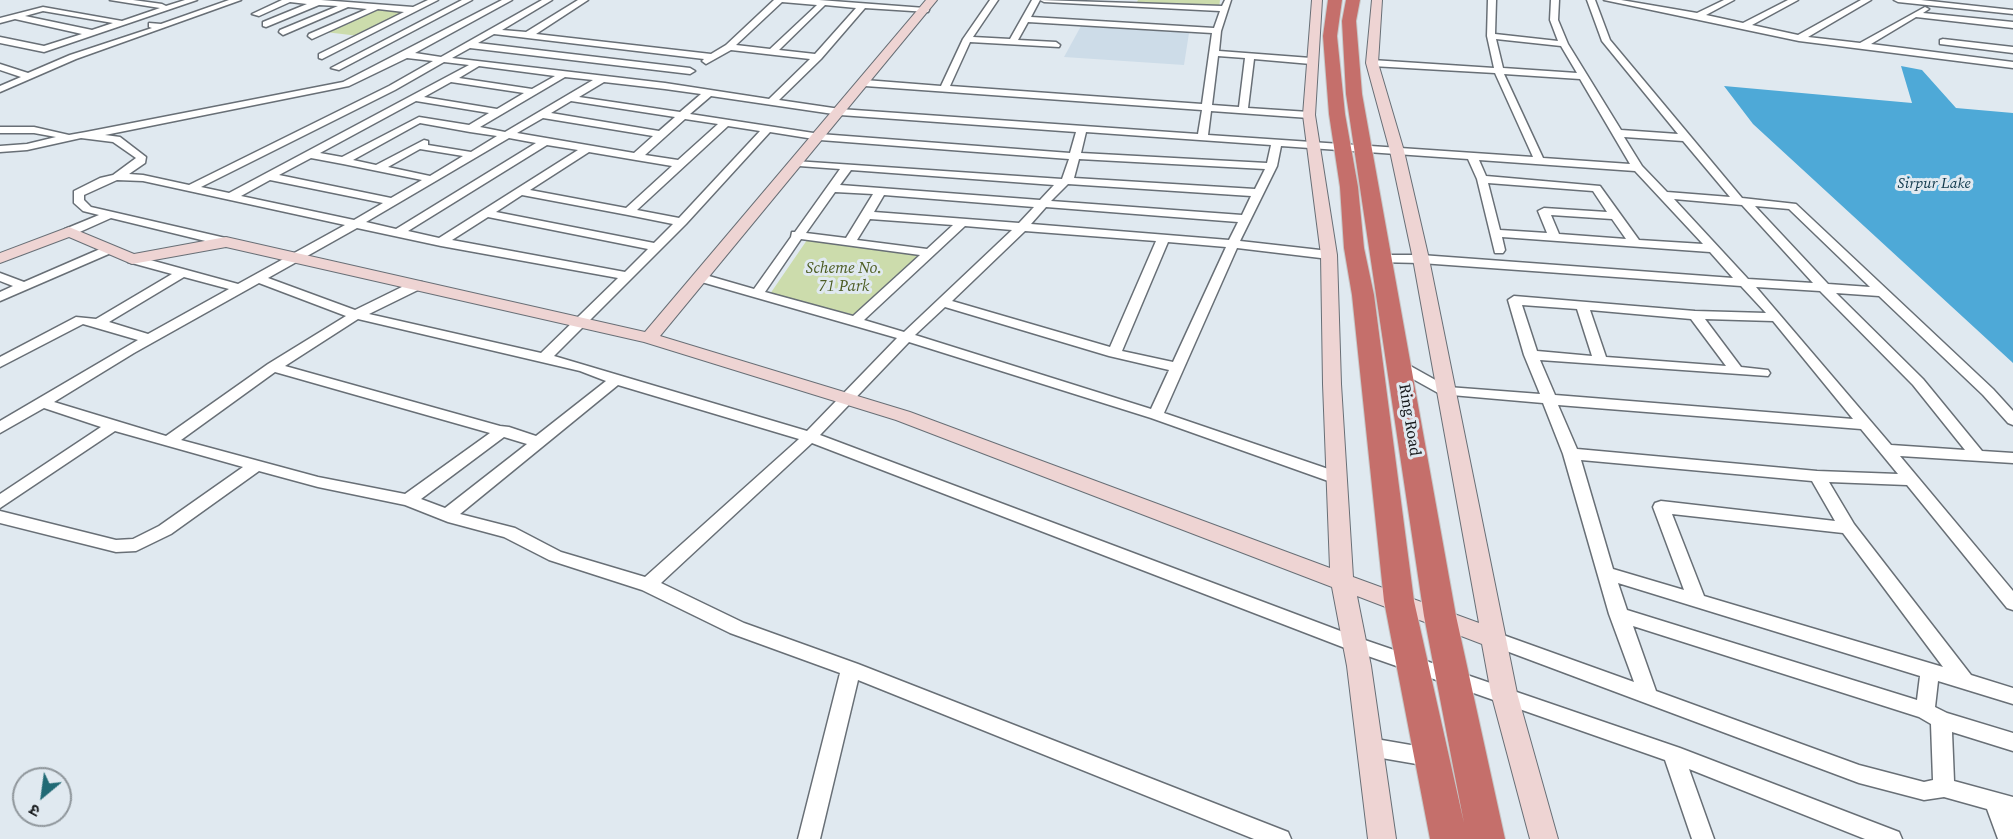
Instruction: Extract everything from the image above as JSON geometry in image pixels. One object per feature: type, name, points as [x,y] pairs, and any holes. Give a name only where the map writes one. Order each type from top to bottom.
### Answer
[{"type":"highway","name":"Ring Road","points":[[1353,0],[1349,21],[1354,94],[1354,149],[1400,601],[1411,664],[1434,758],[1449,839]]},
{"type":"highway","name":"Ring Road","points":[[1323,1],[1330,36],[1336,114],[1354,149],[1380,259],[1400,366],[1440,616],[1455,678],[1486,839]]},
{"type":"street","points":[[114,0],[168,7]]},
{"type":"street","points":[[0,38],[41,49],[193,0]]},
{"type":"street","points":[[0,89],[73,57],[237,0]]},
{"type":"street","points":[[256,14],[290,0],[415,10]]},
{"type":"street","points":[[283,32],[359,0]]},
{"type":"street","points":[[322,56],[434,0]]},
{"type":"street","points":[[452,0],[504,2]]},
{"type":"street","points":[[191,188],[444,59],[548,0]]},
{"type":"street","points":[[528,35],[584,0]]},
{"type":"street","points":[[665,86],[729,46],[779,0]]},
{"type":"street","points":[[785,0],[863,6],[929,5]]},
{"type":"street","points":[[945,87],[967,39],[994,0]]},
{"type":"street","points":[[1013,42],[1028,19],[1035,0]]},
{"type":"street","points":[[1044,0],[1226,9]]},
{"type":"street","points":[[1203,136],[1205,107],[1217,31],[1229,0]]},
{"type":"street","points":[[1377,0],[1372,63],[1397,151],[1421,259],[1444,391],[1504,693],[1544,839]]},
{"type":"street","points":[[1492,0],[1491,36],[1499,72],[1539,160]]},
{"type":"street","points":[[1555,0],[1554,20],[1564,44],[1615,133],[1638,168],[1777,317],[2013,603]]},
{"type":"street","points":[[1591,0],[1606,41],[1686,138],[1741,201],[1918,382],[1978,456]]},
{"type":"street","points":[[1609,0],[1799,38],[2013,65]]},
{"type":"street","points":[[1707,0],[1728,1]]},
{"type":"street","points":[[1744,26],[1794,0]]},
{"type":"street","points":[[1799,38],[1867,0]]},
{"type":"street","points":[[1898,0],[1936,2],[2013,12]]},
{"type":"street","points":[[336,69],[467,1]]},
{"type":"street","points":[[1323,1],[1311,61],[1309,115],[1329,255],[1332,384],[1342,579],[1352,643],[1359,666],[1382,839]]},
{"type":"street","points":[[1698,16],[1728,1]]},
{"type":"street","points":[[266,24],[318,2]]},
{"type":"street","points":[[1,148],[27,147],[68,137],[237,107],[311,89],[336,87],[406,55],[504,2]]},
{"type":"street","points":[[1860,47],[1936,2]]},
{"type":"street","points":[[772,51],[823,3]]},
{"type":"street","points":[[1119,24],[1130,3]]},
{"type":"street","points":[[650,338],[799,163],[929,5]]},
{"type":"street","points":[[770,103],[818,57],[863,6]]},
{"type":"street","points":[[312,36],[378,7]]},
{"type":"street","points":[[0,21],[47,9],[162,27]]},
{"type":"street","points":[[1916,15],[2013,26]]},
{"type":"street","points":[[14,16],[92,33]]},
{"type":"street","points":[[1028,19],[1217,31]]},
{"type":"street","points":[[1925,54],[1978,21]]},
{"type":"street","points":[[0,29],[10,32],[0,38]]},
{"type":"street","points":[[493,31],[712,57]]},
{"type":"street","points":[[1491,36],[1564,44]]},
{"type":"street","points":[[967,39],[1056,45]]},
{"type":"street","points":[[1943,42],[2013,50]]},
{"type":"street","points":[[0,47],[13,43]]},
{"type":"street","points":[[470,45],[690,71]]},
{"type":"street","points":[[729,46],[818,57]]},
{"type":"street","points":[[1214,53],[1311,61]]},
{"type":"street","points":[[406,55],[665,86],[840,112],[1638,168]]},
{"type":"street","points":[[1243,110],[1250,56]]},
{"type":"street","points":[[1372,63],[1583,76]]},
{"type":"street","points":[[230,197],[476,65]]},
{"type":"street","points":[[0,68],[28,76]]},
{"type":"street","points":[[470,129],[562,75]]},
{"type":"street","points":[[0,428],[150,339],[394,202],[602,79]]},
{"type":"street","points":[[449,80],[532,92]]},
{"type":"street","points":[[865,83],[1309,115]]},
{"type":"street","points":[[465,106],[501,87]]},
{"type":"street","points":[[636,157],[708,93]]},
{"type":"street","points":[[414,98],[498,112]]},
{"type":"street","points":[[568,99],[820,137],[1074,156],[1272,166]]},
{"type":"street","points":[[543,115],[663,135]]},
{"type":"street","points":[[343,161],[419,120],[680,164]]},
{"type":"street","points":[[628,212],[726,122]]},
{"type":"street","points":[[544,358],[682,222],[768,128]]},
{"type":"street","points":[[648,585],[810,437],[906,337],[1022,228],[1065,182],[1082,129]]},
{"type":"street","points":[[0,130],[34,130],[68,137]]},
{"type":"street","points":[[1,148],[34,130]]},
{"type":"street","points":[[1615,133],[1686,138]]},
{"type":"street","points":[[87,135],[116,139],[141,157],[138,165],[117,177],[91,185],[78,197],[87,209],[107,216],[650,338],[903,416],[1859,774],[1924,791],[1944,788],[2004,804],[2009,839]]},
{"type":"street","points":[[378,168],[424,143],[388,137]]},
{"type":"street","points":[[399,232],[548,140]]},
{"type":"street","points":[[1155,415],[1179,368],[1233,244],[1272,166],[1277,141]]},
{"type":"street","points":[[418,146],[473,155]]},
{"type":"street","points":[[441,243],[588,148]]},
{"type":"street","points":[[309,154],[431,179]]},
{"type":"street","points":[[1472,156],[1482,179],[1499,250]]},
{"type":"street","points":[[799,163],[1259,193]]},
{"type":"street","points":[[757,293],[796,235],[848,166]]},
{"type":"street","points":[[268,176],[394,202]]},
{"type":"street","points":[[117,177],[142,178],[399,232],[441,243],[628,276]]},
{"type":"street","points":[[1482,179],[1596,188],[1636,244]]},
{"type":"street","points":[[833,188],[1042,206],[1245,219]]},
{"type":"street","points":[[850,241],[881,191]]},
{"type":"street","points":[[520,192],[682,222]]},
{"type":"street","points":[[1661,195],[1792,206],[1988,392],[2013,420]]},
{"type":"street","points":[[1555,238],[1544,211],[1616,216]]},
{"type":"street","points":[[486,213],[656,247]]},
{"type":"street","points":[[868,215],[1233,244],[1329,255]]},
{"type":"street","points":[[0,258],[107,216]]},
{"type":"street","points":[[855,321],[962,223]]},
{"type":"street","points":[[69,232],[106,250],[132,259],[180,274],[239,288]]},
{"type":"street","points":[[1494,233],[1716,249]]},
{"type":"street","points":[[796,235],[930,253]]},
{"type":"street","points":[[1114,353],[1163,238]]},
{"type":"street","points":[[132,259],[226,242]]},
{"type":"street","points":[[0,297],[106,250]]},
{"type":"street","points":[[1380,259],[1421,259],[1881,292]]},
{"type":"street","points":[[98,323],[180,274]]},
{"type":"street","points":[[0,277],[24,286]]},
{"type":"street","points":[[257,278],[356,315],[585,368],[616,380],[810,437],[1352,643],[1504,693],[1673,754],[1891,839]]},
{"type":"street","points":[[702,278],[855,321],[1155,415],[1337,478]]},
{"type":"street","points":[[169,441],[273,367],[356,315],[417,285]]},
{"type":"street","points":[[1648,695],[1618,614],[1571,454],[1531,355],[1515,300],[1695,315],[1777,317]]},
{"type":"street","points":[[942,302],[1114,353],[1179,368]]},
{"type":"street","points":[[1582,305],[1600,359]]},
{"type":"street","points":[[1695,315],[1737,371]]},
{"type":"street","points":[[0,363],[81,320],[150,339]]},
{"type":"street","points":[[1531,355],[1763,373]]},
{"type":"street","points":[[1400,366],[1444,391],[1866,425]]},
{"type":"street","points":[[273,367],[504,430],[539,442]]},
{"type":"street","points":[[447,515],[616,380]]},
{"type":"street","points":[[43,403],[113,426],[257,465],[408,500],[447,515],[509,532],[555,556],[648,585],[737,628],[851,669],[1280,839]]},
{"type":"street","points":[[0,502],[113,426]]},
{"type":"street","points":[[408,500],[504,430]]},
{"type":"street","points":[[1887,450],[2013,458]]},
{"type":"street","points":[[1571,454],[1817,476],[1912,480]]},
{"type":"street","points":[[0,517],[116,546],[136,545],[165,530],[257,465]]},
{"type":"street","points":[[1817,476],[1848,528],[1965,682]]},
{"type":"street","points":[[1697,601],[1662,507],[1848,528]]},
{"type":"street","points":[[1605,573],[2013,696]]},
{"type":"street","points":[[1618,614],[2013,742]]},
{"type":"street","points":[[809,839],[851,669]]},
{"type":"street","points":[[1930,671],[1933,715],[1944,788]]},
{"type":"street","points":[[1370,747],[1434,758]]},
{"type":"street","points":[[1673,754],[1703,839]]},
{"type":"shaded area","points":[[1081,26],[1189,33],[1184,65],[1064,57]]},
{"type":"green space","points":[[1138,0],[1220,0],[1219,8],[1136,4]]},
{"type":"green space","points":[[380,7],[409,10],[359,36],[325,32]]},
{"type":"green space","name":"Scheme No. 71 Park","points":[[807,240],[921,256],[855,315],[770,294]]},
{"type":"water","name":"Sirpur Lake","points":[[1901,66],[1922,70],[1956,108],[2013,113],[2013,363],[1753,124],[1724,86],[1912,103]]}]
